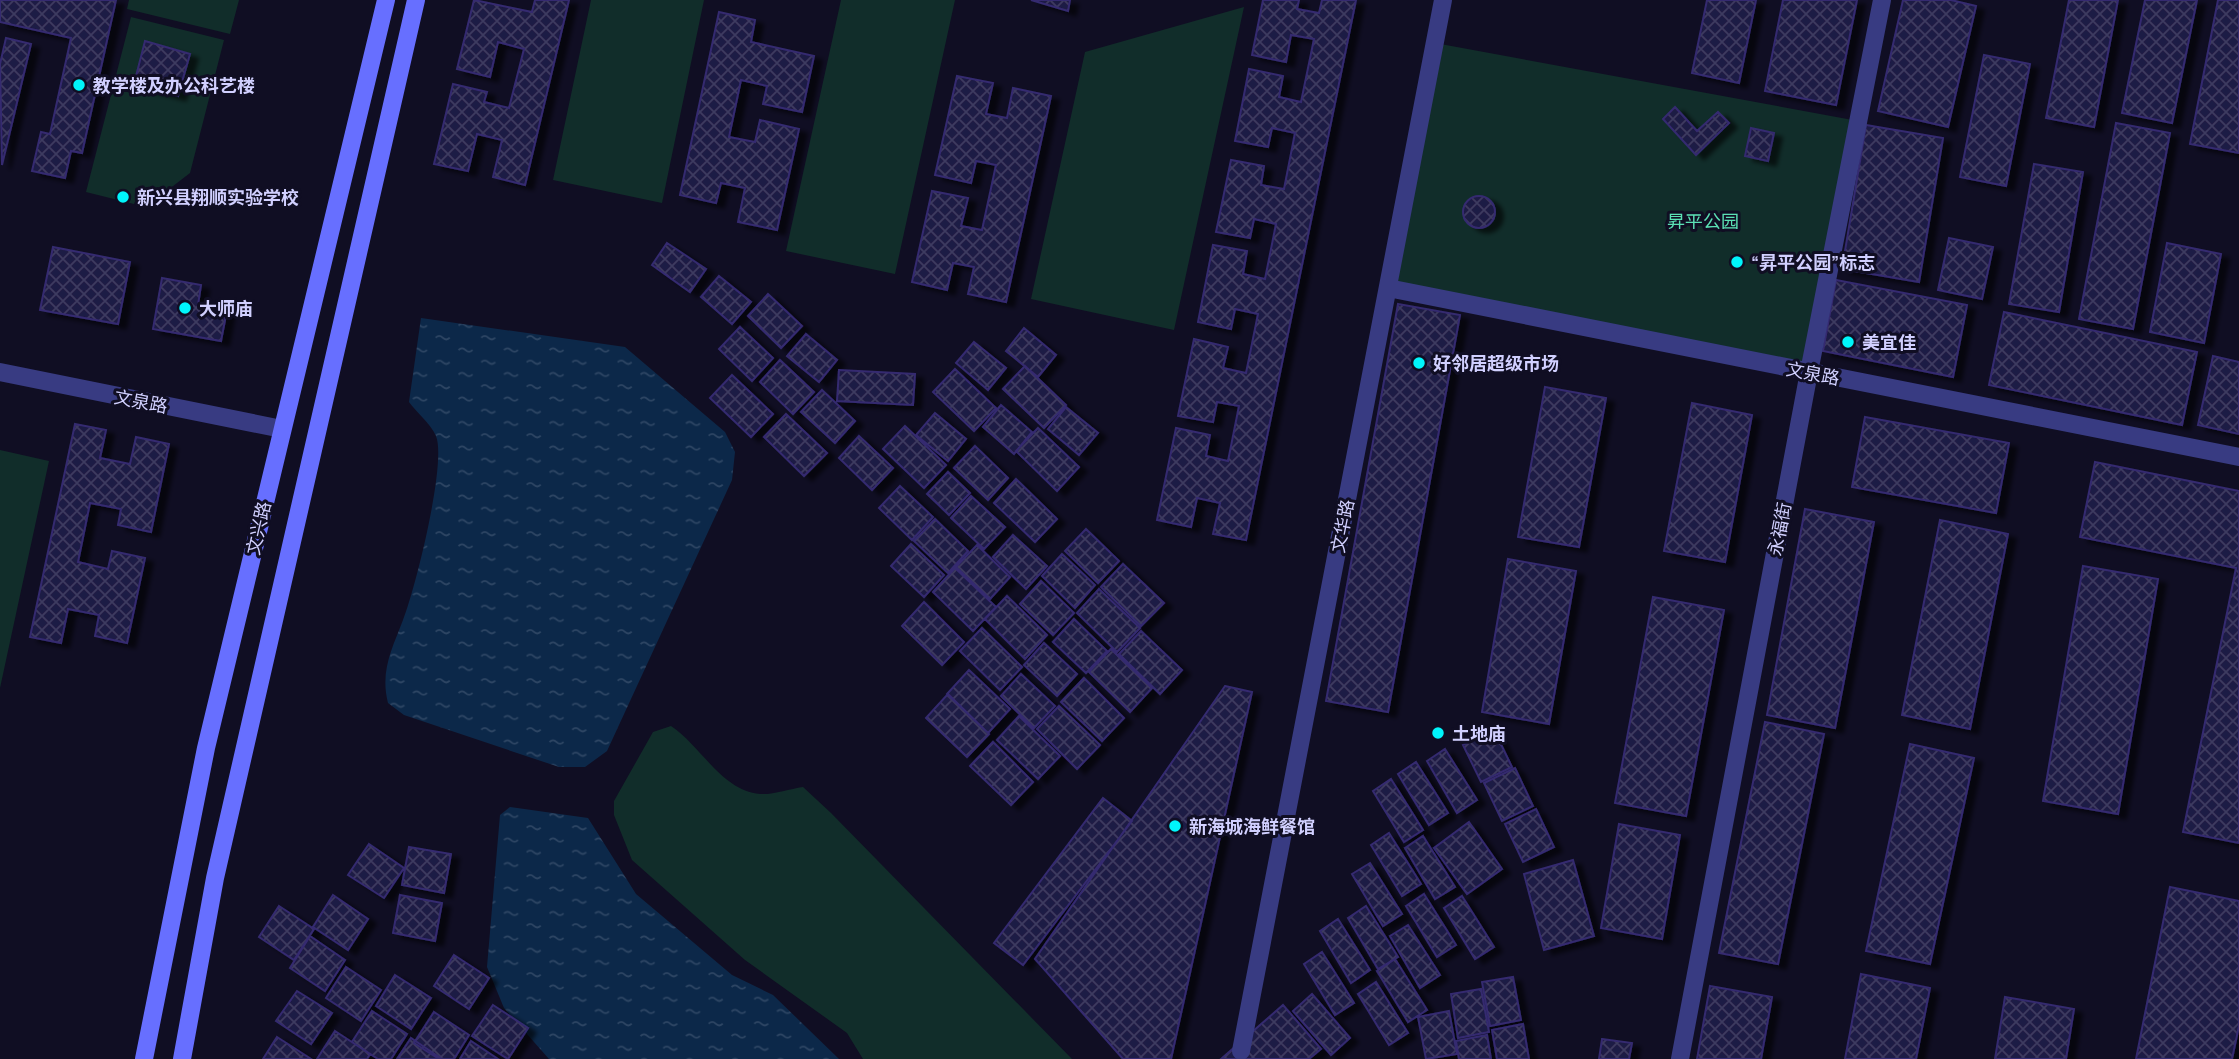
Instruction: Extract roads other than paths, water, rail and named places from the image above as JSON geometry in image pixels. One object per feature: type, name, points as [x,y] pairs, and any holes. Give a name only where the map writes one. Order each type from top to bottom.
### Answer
[{"type":"street","name":"文兴路","points":[[144,1059],[206,748],[386,0]]},
{"type":"street","name":"文兴路","points":[[182,1059],[215,878],[416,0]]},
{"type":"street","name":"文华路","points":[[1241,1051],[1443,0]]},
{"type":"street","name":"永福街","points":[[1680,1059],[1882,0]]},
{"type":"street","points":[[344,176],[374,183]]},
{"type":"street","name":"文泉路","points":[[1388,288],[2239,457]]},
{"type":"street","name":"文泉路","points":[[0,372],[282,429]]},
{"type":"water","points":[[421,318],[625,347],[725,432],[735,452],[732,480],[607,751],[585,767],[559,767],[404,715],[388,703],[385,681],[388,660],[415,582],[434,498],[437,472],[436,436],[409,402]]},
{"type":"water","points":[[510,807],[588,818],[636,894],[732,975],[773,995],[839,1059],[549,1059],[504,1008],[487,967],[500,815]]},
{"type":"place","name":"教学楼及办公科艺楼","points":[[79,85]]},
{"type":"place","name":"新兴县翔顺实验学校","points":[[123,197]]},
{"type":"place","name":"“昇平公园”标志","points":[[1737,262]]},
{"type":"place","name":"大师庙","points":[[185,308]]},
{"type":"place","name":"美宜佳","points":[[1848,342]]},
{"type":"place","name":"好邻居超级市场","points":[[1419,363]]},
{"type":"place","name":"土地庙","points":[[1438,733]]},
{"type":"place","name":"新海城海鲜餐馆","points":[[1175,826]]},
{"type":"park label","name":"昇平公园","points":[[1703,221]]}]
